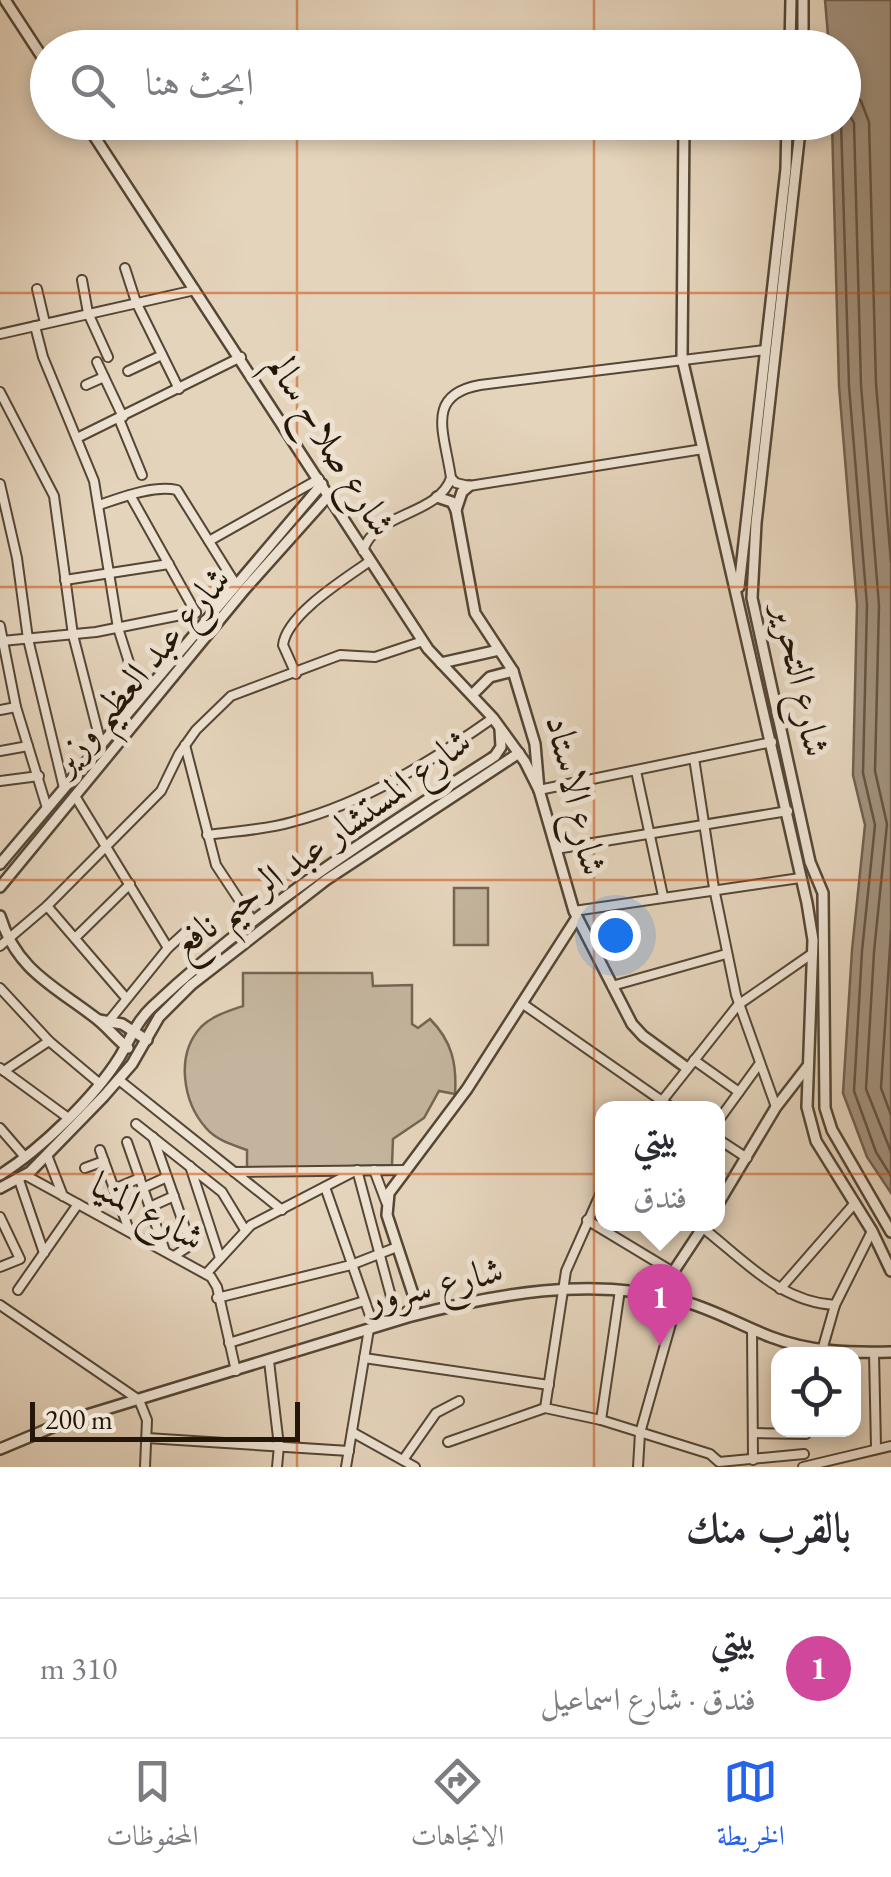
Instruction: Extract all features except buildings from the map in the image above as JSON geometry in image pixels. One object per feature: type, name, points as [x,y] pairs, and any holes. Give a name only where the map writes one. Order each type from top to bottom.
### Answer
[{"type":"street","points":[[5,0],[30,38]]},
{"type":"street","points":[[790,30],[791,0]]},
{"type":"street","points":[[802,0],[803,30]]},
{"type":"street","name":"شارع صلاح سالم","points":[[97,140],[423,640],[496,722],[539,790]]},
{"type":"street","name":"شارع التحرير","points":[[681,140],[682,358],[788,811],[810,923],[810,1124],[891,1271]]},
{"type":"street","name":"شارع التحرير","points":[[738,594],[787,140]]},
{"type":"street","name":"شارع التحرير","points":[[799,140],[756,523],[752,598],[810,862],[821,888],[825,920],[825,1108],[832,1130],[891,1232]]},
{"type":"street","points":[[125,268],[136,302],[180,389]]},
{"type":"street","points":[[82,280],[88,312],[108,358]]},
{"type":"street","points":[[37,288],[43,358],[77,438],[99,505],[118,628],[140,697]]},
{"type":"street","points":[[0,322],[1,334],[196,290]]},
{"type":"street","points":[[364,551],[370,536],[444,492],[451,478],[442,416],[444,403],[453,392],[480,385],[765,350]]},
{"type":"street","points":[[128,370],[162,355]]},
{"type":"street","points":[[77,438],[241,357]]},
{"type":"street","points":[[97,362],[142,475]]},
{"type":"street","points":[[86,385],[104,378]]},
{"type":"street","points":[[0,392],[54,496],[74,634],[101,744]]},
{"type":"street","points":[[451,478],[469,486],[704,449]]},
{"type":"street","points":[[209,541],[321,482]]},
{"type":"street","name":"شارع عبد العظيم وزير","points":[[0,864],[321,482]]},
{"type":"street","points":[[0,486],[17,558],[28,639],[64,788],[74,796],[106,845],[168,948]]},
{"type":"street","points":[[456,510],[462,492],[469,486]]},
{"type":"street","points":[[99,505],[130,495],[177,490],[236,583]]},
{"type":"street","points":[[130,495],[202,624]]},
{"type":"street","name":"شارع عبد العظيم وزير","points":[[0,887],[245,589],[329,495]]},
{"type":"street","points":[[437,498],[452,502],[456,510]]},
{"type":"street","name":"شارع الاستاد","points":[[456,510],[474,612],[513,671],[535,744],[539,790],[575,915],[632,1024],[642,1036],[690,1064]]},
{"type":"street","points":[[352,532],[377,532]]},
{"type":"street","points":[[296,674],[283,645],[289,628],[332,588],[370,561]]},
{"type":"street","points":[[66,580],[169,564]]},
{"type":"street","points":[[2,645],[196,612]]},
{"type":"street","points":[[0,626],[5,680],[48,808]]},
{"type":"street","points":[[190,638],[193,647],[200,647]]},
{"type":"street","points":[[2,939],[48,906],[161,791],[185,745],[230,696],[340,655],[376,657],[423,640]]},
{"type":"street","points":[[442,663],[499,650]]},
{"type":"street","points":[[177,652],[187,662]]},
{"type":"street","points":[[473,694],[490,677],[513,671]]},
{"type":"street","points":[[0,710],[16,707]]},
{"type":"street","points":[[207,835],[289,824],[325,812],[436,758],[496,722]]},
{"type":"street","name":"شارع المستشار عبد الرحيم نافع","points":[[0,1175],[26,1156],[99,1083],[142,1016],[184,978],[320,871],[495,756],[500,747],[496,722]]},
{"type":"street","points":[[539,790],[772,742]]},
{"type":"street","points":[[185,745],[216,865],[253,921]]},
{"type":"street","points":[[0,751],[28,746]]},
{"type":"street","name":"شارع المستشار عبد الرحيم نافع","points":[[0,1188],[38,1165],[118,1080],[139,1054],[165,1009],[269,922],[376,846],[519,754]]},
{"type":"street","points":[[694,758],[726,954],[738,1005],[776,1108]]},
{"type":"street","points":[[636,771],[663,896]]},
{"type":"street","points":[[74,775],[76,781],[84,784]]},
{"type":"street","points":[[0,780],[39,776]]},
{"type":"street","points":[[556,850],[788,811]]},
{"type":"street","points":[[386,1202],[404,1170],[467,1090],[575,915],[663,896],[800,878]]},
{"type":"street","points":[[75,938],[130,884]]},
{"type":"street","points":[[804,892],[815,894],[821,888]]},
{"type":"street","points":[[48,906],[126,998]]},
{"type":"street","points":[[810,923],[817,915],[825,920]]},
{"type":"street","points":[[0,916],[2,939],[41,978],[104,1021],[125,1046],[139,1054]]},
{"type":"street","points":[[104,1021],[168,948],[192,927]]},
{"type":"street","points":[[612,986],[726,954]]},
{"type":"street","points":[[523,1004],[660,1100],[738,1005],[813,954]]},
{"type":"street","points":[[0,988],[49,1041],[99,1083]]},
{"type":"street","points":[[104,1021],[133,1029],[147,1040]]},
{"type":"street","points":[[49,1041],[1,1071],[67,1117]]},
{"type":"street","points":[[690,1064],[739,1092]]},
{"type":"street","points":[[725,1111],[760,1064]]},
{"type":"street","points":[[725,1193],[776,1108],[808,1065]]},
{"type":"street","points":[[118,1080],[282,1210]]},
{"type":"street","points":[[136,1124],[217,1188],[231,1203],[245,1230]]},
{"type":"street","points":[[0,1128],[38,1165]]},
{"type":"street","points":[[164,1146],[179,1128]]},
{"type":"street","points":[[126,1142],[170,1254],[191,1244],[153,1137]]},
{"type":"street","points":[[725,1144],[747,1158]]},
{"type":"street","points":[[100,1150],[130,1232]]},
{"type":"street","name":"شارع المنيا","points":[[46,1155],[63,1196]]},
{"type":"street","points":[[85,1168],[104,1161]]},
{"type":"street","points":[[16,1164],[44,1253]]},
{"type":"street","points":[[190,1166],[220,1258]]},
{"type":"street","points":[[357,1170],[379,1255],[404,1315],[414,1310],[416,1303],[374,1170]]},
{"type":"street","points":[[236,1371],[217,1287],[206,1274],[260,1219],[357,1170]]},
{"type":"street","points":[[217,1188],[233,1171],[404,1170]]},
{"type":"street","points":[[114,1188],[167,1177]]},
{"type":"street","name":"شارع المنيا","points":[[22,1178],[63,1196],[206,1274]]},
{"type":"street","points":[[325,1186],[350,1265],[376,1327],[364,1358],[346,1467]]},
{"type":"street","points":[[150,1207],[174,1196]]},
{"type":"street","points":[[780,1289],[855,1203]]},
{"type":"street","points":[[18,1290],[78,1204]]},
{"type":"street","points":[[546,1408],[570,1259],[595,1204]]},
{"type":"street","points":[[182,1218],[204,1208]]},
{"type":"street","points":[[0,1219],[5,1240],[20,1259],[0,1267]]},
{"type":"street","points":[[587,1220],[595,1225]]},
{"type":"street","points":[[605,1231],[673,1272]]},
{"type":"street","points":[[658,1295],[701,1231]]},
{"type":"street","points":[[710,1231],[780,1289],[801,1300],[836,1304]]},
{"type":"street","points":[[823,1347],[836,1304],[872,1232]]},
{"type":"street","points":[[218,1298],[350,1265],[398,1247]]},
{"type":"street","name":"شارع سرور","points":[[0,1449],[67,1421],[269,1361],[404,1315],[563,1290],[658,1295],[804,1347]]},
{"type":"street","points":[[601,1420],[620,1290]]},
{"type":"street","points":[[638,1467],[640,1433],[678,1300]]},
{"type":"street","points":[[228,1344],[364,1302]]},
{"type":"street","points":[[0,1305],[139,1400],[147,1420],[145,1467]]},
{"type":"street","points":[[752,1329],[754,1460]]},
{"type":"street","name":"شارع سرور","points":[[861,1353],[891,1352]]},
{"type":"street","points":[[874,1353],[876,1448]]},
{"type":"street","points":[[364,1358],[549,1385]]},
{"type":"street","points":[[269,1361],[279,1446],[277,1467]]},
{"type":"street","points":[[403,1460],[436,1413],[459,1402]]},
{"type":"street","points":[[448,1442],[546,1408],[601,1420],[710,1454],[719,1462],[804,1454]]},
{"type":"street","points":[[352,1432],[416,1467]]},
{"type":"street","points":[[753,1433],[771,1433]]},
{"type":"street","points":[[806,1437],[804,1467],[891,1446]]},
{"type":"street","points":[[146,1438],[349,1452]]},
{"type":"shaded area","points":[[454,888],[488,888],[488,945],[454,945]]},
{"type":"shaded area","points":[[243,973],[372,973],[373,986],[412,985],[412,1024],[418,1028],[430,1019],[448,1044],[454,1063],[455,1094],[439,1091],[424,1118],[393,1139],[392,1165],[247,1169],[247,1150],[215,1136],[198,1117],[185,1078],[188,1051],[201,1027],[243,1006]]},
{"type":"water","points":[[825,0],[891,0],[891,1193],[867,1157],[843,1093],[865,825],[853,775],[857,605],[839,386],[832,140],[861,140],[861,30],[828,30]]},
{"type":"place","name":"بيتي","points":[[660,1346]]}]
